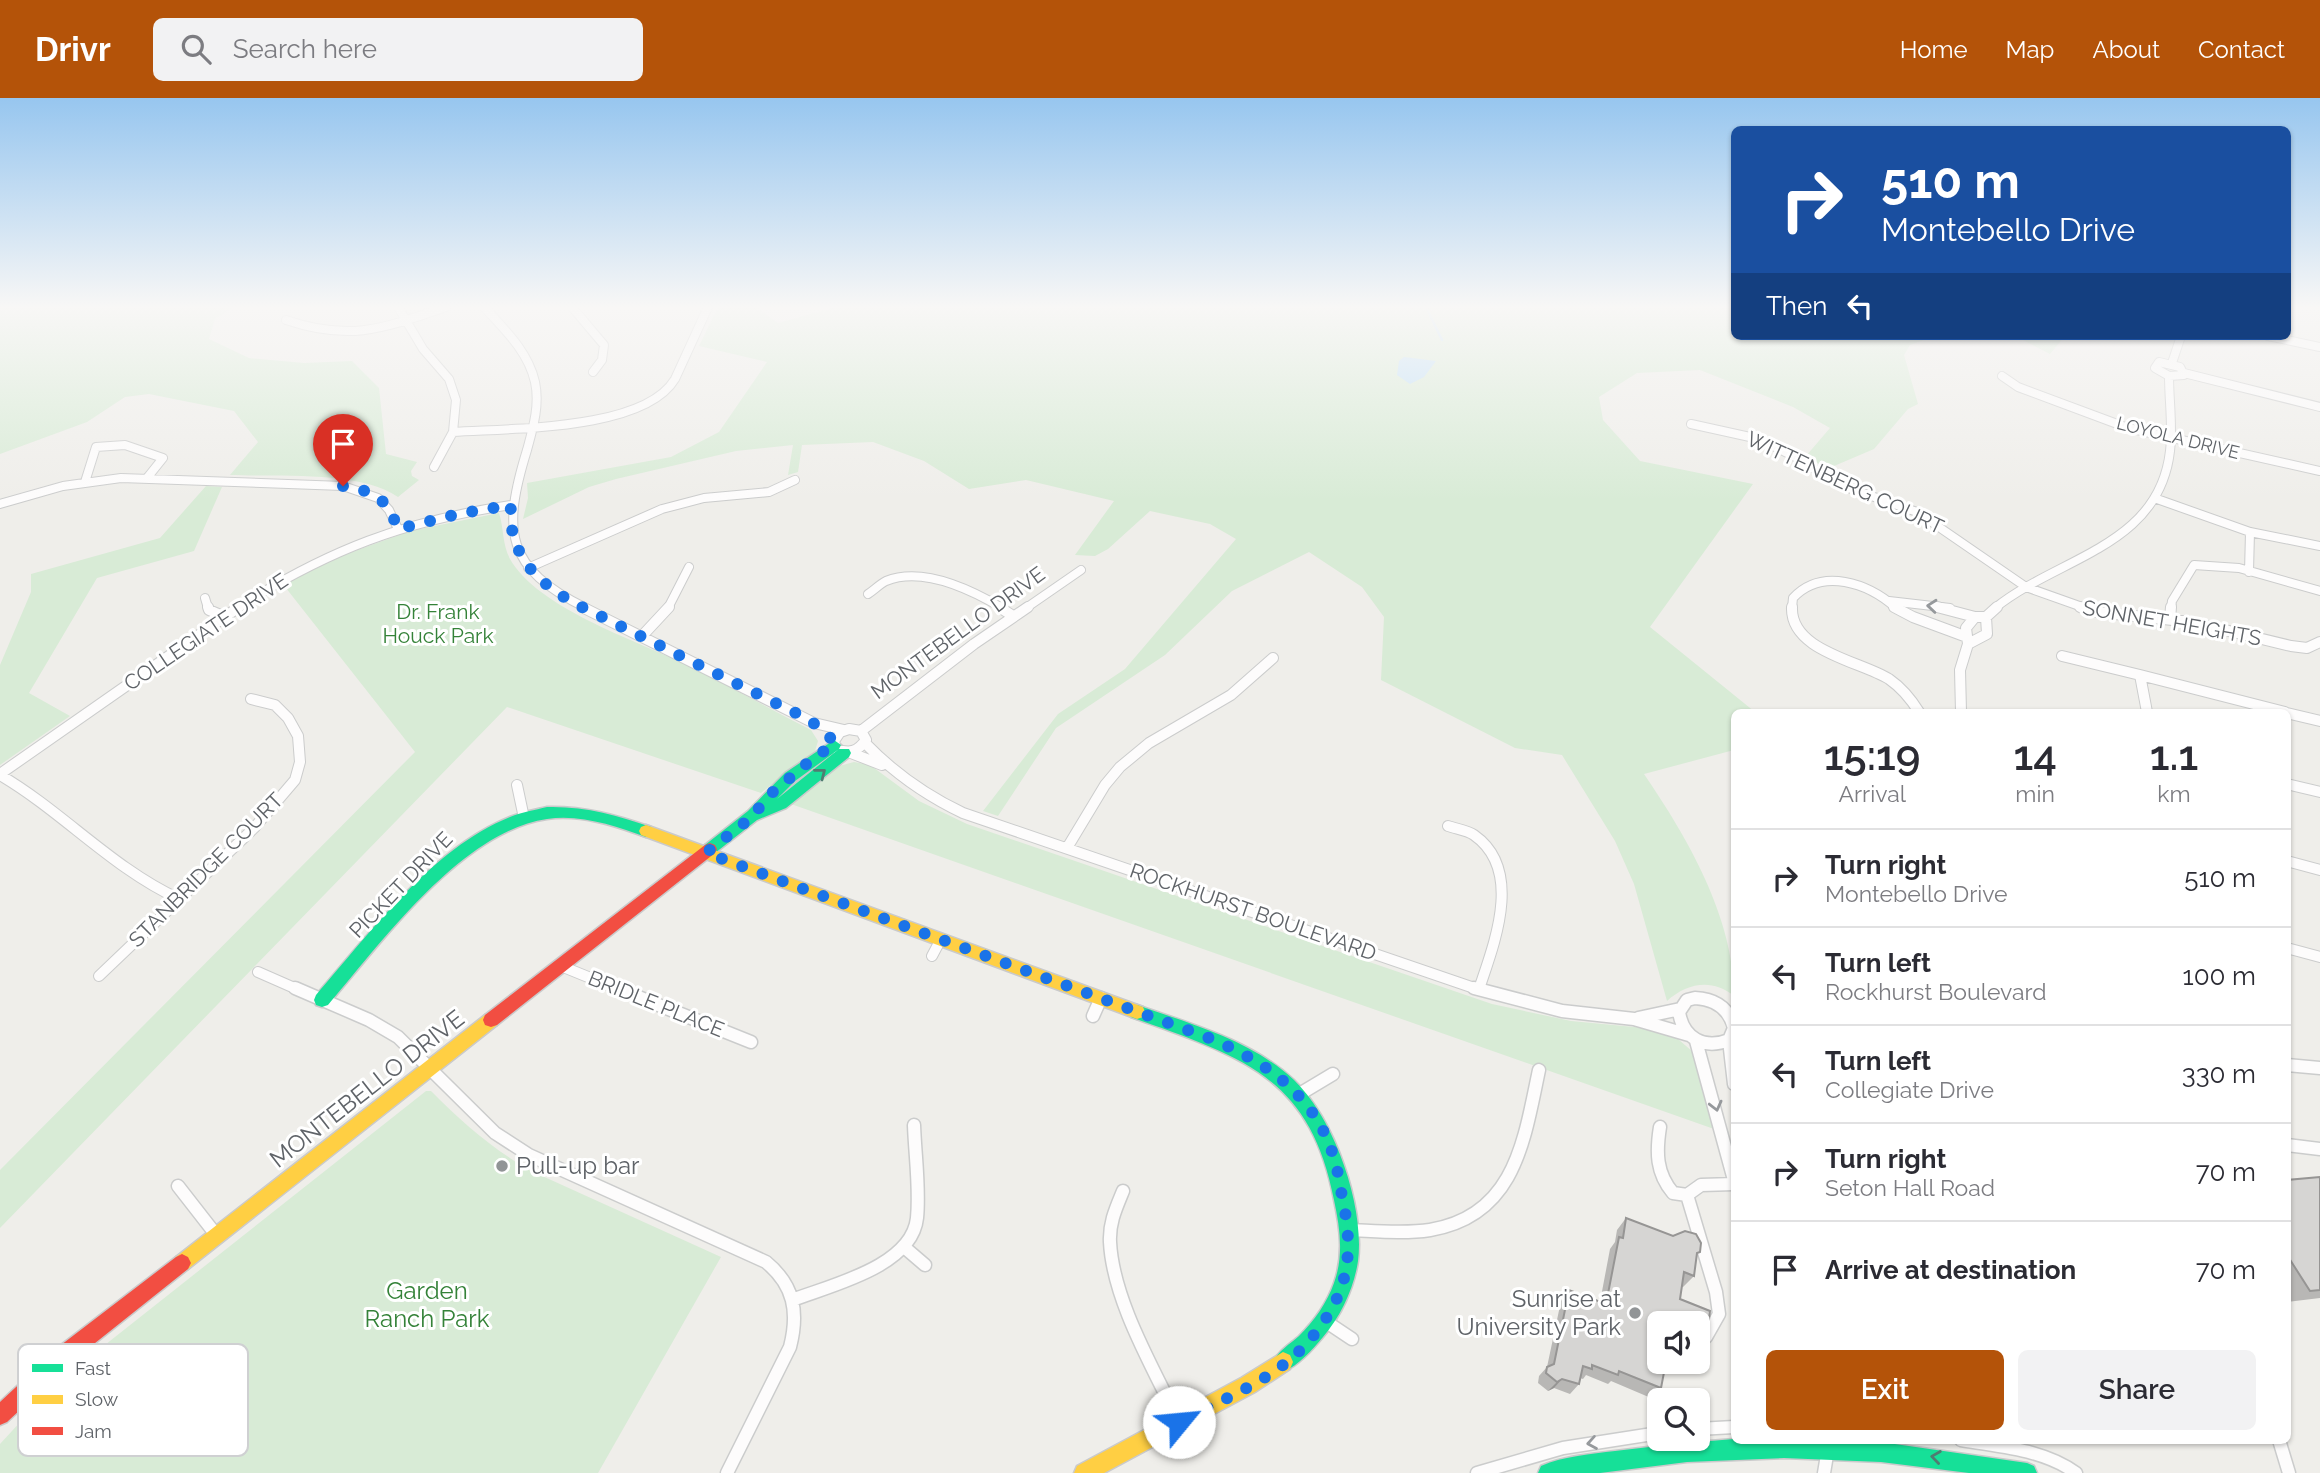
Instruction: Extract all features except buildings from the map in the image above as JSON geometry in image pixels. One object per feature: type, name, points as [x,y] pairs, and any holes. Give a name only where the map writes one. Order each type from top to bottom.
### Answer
[{"type":"main road","name":"MONTEBELLO DRIVE","points":[[78,1344],[753,816],[767,797],[816,756],[841,748]]},
{"type":"main road","name":"PICKET DRIVE","points":[[321,1000],[447,863],[484,836],[524,818],[546,813],[592,813],[1101,998],[1229,1046],[1265,1065],[1298,1095],[1311,1111],[1331,1148],[1349,1230],[1349,1255],[1336,1302],[1312,1338],[1278,1370],[1084,1473]]},
{"type":"main road","name":"MONTEBELLO DRIVE","points":[[0,1415],[6,1399]]},
{"type":"main road","points":[[1548,1473],[1656,1454],[1790,1444]]},
{"type":"main road","points":[[1837,1444],[1898,1451],[2027,1473]]},
{"type":"street","points":[[434,467],[453,432],[456,400],[449,379],[442,371]]},
{"type":"street","name":"ROCKHURST BOULEVARD","points":[[531,371],[537,396],[534,425],[511,505],[510,524],[514,540],[528,568],[555,592],[814,723],[861,732]]},
{"type":"street","points":[[453,432],[612,417],[654,402],[670,388],[678,371]]},
{"type":"street","points":[[2159,371],[2178,377],[2184,373],[2320,407]]},
{"type":"street","name":"LOYOLA DRIVE","points":[[2002,376],[2018,387],[2090,412],[2118,425],[2320,471]]},
{"type":"street","points":[[1917,709],[1905,693],[1886,678],[1830,655],[1815,645],[1798,625],[1792,611],[1797,592],[1806,585],[1836,581],[1860,586],[1889,601],[1949,608],[1975,617],[1986,617],[2005,599],[2111,544],[2157,499],[2169,460],[2169,376]]},
{"type":"street","name":"WITTENBERG COURT","points":[[1690,424],[1759,439],[1840,485],[1917,512],[2026,587]]},
{"type":"street","points":[[85,482],[96,447],[115,443],[134,445],[151,455],[163,458],[147,478]]},
{"type":"street","points":[[0,504],[85,482],[147,478],[358,488],[372,493],[387,504],[398,529]]},
{"type":"street","points":[[528,568],[662,509],[704,498],[769,492],[795,480]]},
{"type":"street","points":[[2157,499],[2249,532],[2320,546]]},
{"type":"street","name":"COLLEGIATE DRIVE","points":[[0,775],[223,616],[308,565],[398,529],[458,514],[511,505]]},
{"type":"street","points":[[2249,532],[2249,572]]},
{"type":"street","points":[[2170,619],[2172,601],[2194,565],[2214,564],[2320,591]]},
{"type":"street","points":[[642,636],[673,604],[689,567]]},
{"type":"street","name":"MONTEBELLO DRIVE","points":[[861,732],[1013,616],[1081,570]]},
{"type":"street","points":[[868,594],[887,582],[908,579],[947,583],[978,593],[1013,616]]},
{"type":"street","name":"SONNET HEIGHTS","points":[[2026,587],[2096,612],[2170,619],[2291,646],[2307,648],[2320,642]]},
{"type":"street","points":[[205,598],[209,610],[223,616]]},
{"type":"street","points":[[1889,601],[1893,607],[1907,615],[1968,641],[1987,634],[1989,625],[1986,617]]},
{"type":"street","points":[[1961,709],[1960,670],[1968,641],[1966,628],[1975,617]]},
{"type":"street","points":[[2062,656],[2271,709]]},
{"type":"street","points":[[1067,848],[1105,785],[1120,767],[1149,743],[1231,695],[1273,659]]},
{"type":"street","points":[[2140,675],[2146,709]]},
{"type":"street","name":"STANBRIDGE COURT","points":[[99,976],[272,810],[295,780],[300,762],[298,736],[288,718],[275,705],[251,698]]},
{"type":"street","points":[[2291,714],[2320,721]]},
{"type":"street","name":"ROCKHURST BOULEVARD","points":[[814,723],[841,748],[886,766],[943,805],[1479,989],[1562,1011],[1634,1019],[1693,1038]]},
{"type":"street","points":[[844,730],[841,748],[865,743],[861,732]]},
{"type":"street","name":"ROCKHURST BOULEVARD","points":[[865,743],[886,766]]},
{"type":"street","points":[[0,775],[33,795],[141,882],[179,899]]},
{"type":"street","points":[[517,785],[524,818]]},
{"type":"street","points":[[2291,785],[2320,792]]},
{"type":"street","points":[[1448,826],[1474,835],[1489,853],[1501,880],[1500,911],[1479,989]]},
{"type":"street","points":[[2291,862],[2320,870]]},
{"type":"street","points":[[932,956],[941,939]]},
{"type":"street","points":[[2291,949],[2320,957]]},
{"type":"street","name":"BRIDLE PLACE","points":[[561,966],[751,1042]]},
{"type":"street","points":[[258,972],[384,1028],[405,1042],[467,1107],[514,1146],[539,1160],[766,1262],[779,1271],[795,1299],[796,1331],[727,1473]]},
{"type":"street","points":[[1093,1016],[1101,998]]},
{"type":"street","points":[[1728,1008],[1704,998],[1695,998],[1688,1000],[1680,1009],[1679,1020],[1693,1038],[1708,1076],[1731,1170]]},
{"type":"street","name":"ROCKHURST BOULEVARD","points":[[1634,1019],[1680,1009]]},
{"type":"street","points":[[1693,1038],[1714,1045],[1731,1038]]},
{"type":"street","points":[[2291,1065],[2320,1068]]},
{"type":"street","points":[[1349,1230],[1433,1230],[1479,1212],[1508,1182],[1517,1162],[1539,1070]]},
{"type":"street","points":[[1298,1095],[1333,1074]]},
{"type":"street","points":[[795,1299],[883,1265],[905,1247],[913,1235],[917,1220],[914,1125]]},
{"type":"street","points":[[1660,1127],[1657,1163],[1662,1179],[1673,1194],[1687,1195],[1701,1185],[1731,1182]]},
{"type":"street","points":[[2291,1145],[2320,1149]]},
{"type":"street","points":[[178,1186],[217,1236]]},
{"type":"street","points":[[1123,1191],[1110,1223],[1110,1249],[1116,1277],[1179,1422]]},
{"type":"street","points":[[1687,1195],[1716,1292],[1719,1314],[1710,1330]]},
{"type":"street","points":[[905,1247],[925,1265]]},
{"type":"street","points":[[1325,1321],[1352,1339]]},
{"type":"street","points":[[1710,1428],[1731,1427]]},
{"type":"street","points":[[1477,1473],[1563,1448],[1647,1435]]},
{"type":"street","points":[[1824,1473],[1828,1444]]},
{"type":"street","points":[[1982,1444],[2043,1456],[2067,1464],[2076,1473]]},
{"type":"street","points":[[2280,1444],[2289,1473]]},
{"type":"green space","points":[[0,371],[362,371],[379,388],[386,454],[417,462],[411,471],[412,476],[419,480],[398,497],[382,488],[340,479],[230,475],[258,442],[234,411],[149,394],[125,397],[87,422],[0,454]]},
{"type":"green space","points":[[761,371],[1675,371],[1637,373],[1599,397],[1603,420],[1640,461],[1753,484],[1650,627],[1751,709],[1731,709],[1731,751],[1644,774],[1691,851],[1717,908],[1731,961],[1731,994],[1717,987],[1700,985],[1683,990],[1667,1001],[1634,884],[1615,841],[1562,755],[1515,748],[1381,680],[1384,617],[1362,587],[1309,552],[1232,591],[1165,655],[1056,728],[998,816],[983,811],[1058,714],[1125,669],[1236,539],[1210,524],[1150,511],[1108,549],[1095,556],[1075,555],[1114,501],[1026,480],[969,489],[924,461],[873,442],[802,445],[798,472],[788,475],[793,445],[736,451],[589,487],[523,519],[528,498],[527,483],[671,457],[719,432]]},
{"type":"green space","points":[[1703,371],[1909,371],[1918,404],[1908,409],[1874,449],[1827,469],[1806,456],[1830,428],[1793,407]]},
{"type":"green space","points":[[206,486],[222,487],[194,551],[97,578],[29,693],[70,716],[0,765],[0,665],[31,592],[31,574],[160,538]]},
{"type":"green space","name":"Dr. Frank Houck Park","points":[[499,513],[510,559],[523,576],[542,592],[588,620],[683,663],[811,730],[818,741],[815,751],[761,793],[507,707],[0,1228],[0,1170],[415,752],[282,583],[341,556],[410,531]]},
{"type":"green space","points":[[854,762],[870,765],[919,801],[967,824],[1492,1004],[1571,1021],[1671,1033],[1693,1052],[1714,1129],[791,804],[839,766]]},
{"type":"green space","name":"Garden Ranch Park","points":[[426,1091],[431,1091],[477,1134],[529,1170],[721,1257],[598,1473],[0,1473],[0,1444],[18,1424],[18,1456],[248,1456],[248,1344],[106,1344]]},
{"type":"water","points":[[1398,371],[1428,371],[1424,377],[1410,384],[1397,375]]},
{"type":"traffic: fast","points":[[710,849],[753,815],[790,777],[834,745]]},
{"type":"traffic: fast","points":[[755,815],[781,804],[844,753]]},
{"type":"traffic: fast","points":[[322,1000],[423,887],[484,837],[515,821],[560,812],[597,816],[646,831]]},
{"type":"traffic: fast","points":[[1137,1012],[1210,1038],[1261,1065],[1277,1076],[1301,1100],[1320,1126],[1327,1141],[1337,1172],[1348,1225],[1348,1263],[1344,1280],[1330,1312],[1309,1339],[1283,1362]]},
{"type":"traffic: fast","points":[[1548,1473],[1593,1464],[1687,1452],[1784,1448],[1930,1457],[2027,1473]]},
{"type":"traffic: slow","points":[[646,831],[1137,1012]]},
{"type":"traffic: slow","points":[[182,1263],[491,1020]]},
{"type":"traffic: slow","points":[[1084,1473],[1248,1385],[1283,1362]]},
{"type":"traffic: jam","points":[[491,1020],[710,849]]},
{"type":"traffic: jam","points":[[78,1344],[182,1263]]},
{"type":"traffic: jam","points":[[0,1415],[18,1398]]},
{"type":"place","name":"Pull-up bar","points":[[502,1166]]},
{"type":"place","name":"Sunrise at University Park","points":[[1635,1313]]},
{"type":"route","points":[[343,486],[358,488],[380,498],[392,512],[398,529],[424,521],[511,505],[510,524],[518,552],[531,572],[547,586],[580,606],[810,720],[834,741],[834,745],[816,756],[767,797],[753,816],[706,853],[1229,1046],[1265,1065],[1298,1095],[1323,1130],[1331,1148],[1349,1230],[1349,1255],[1336,1302],[1312,1338],[1278,1370],[1179,1422]]}]
